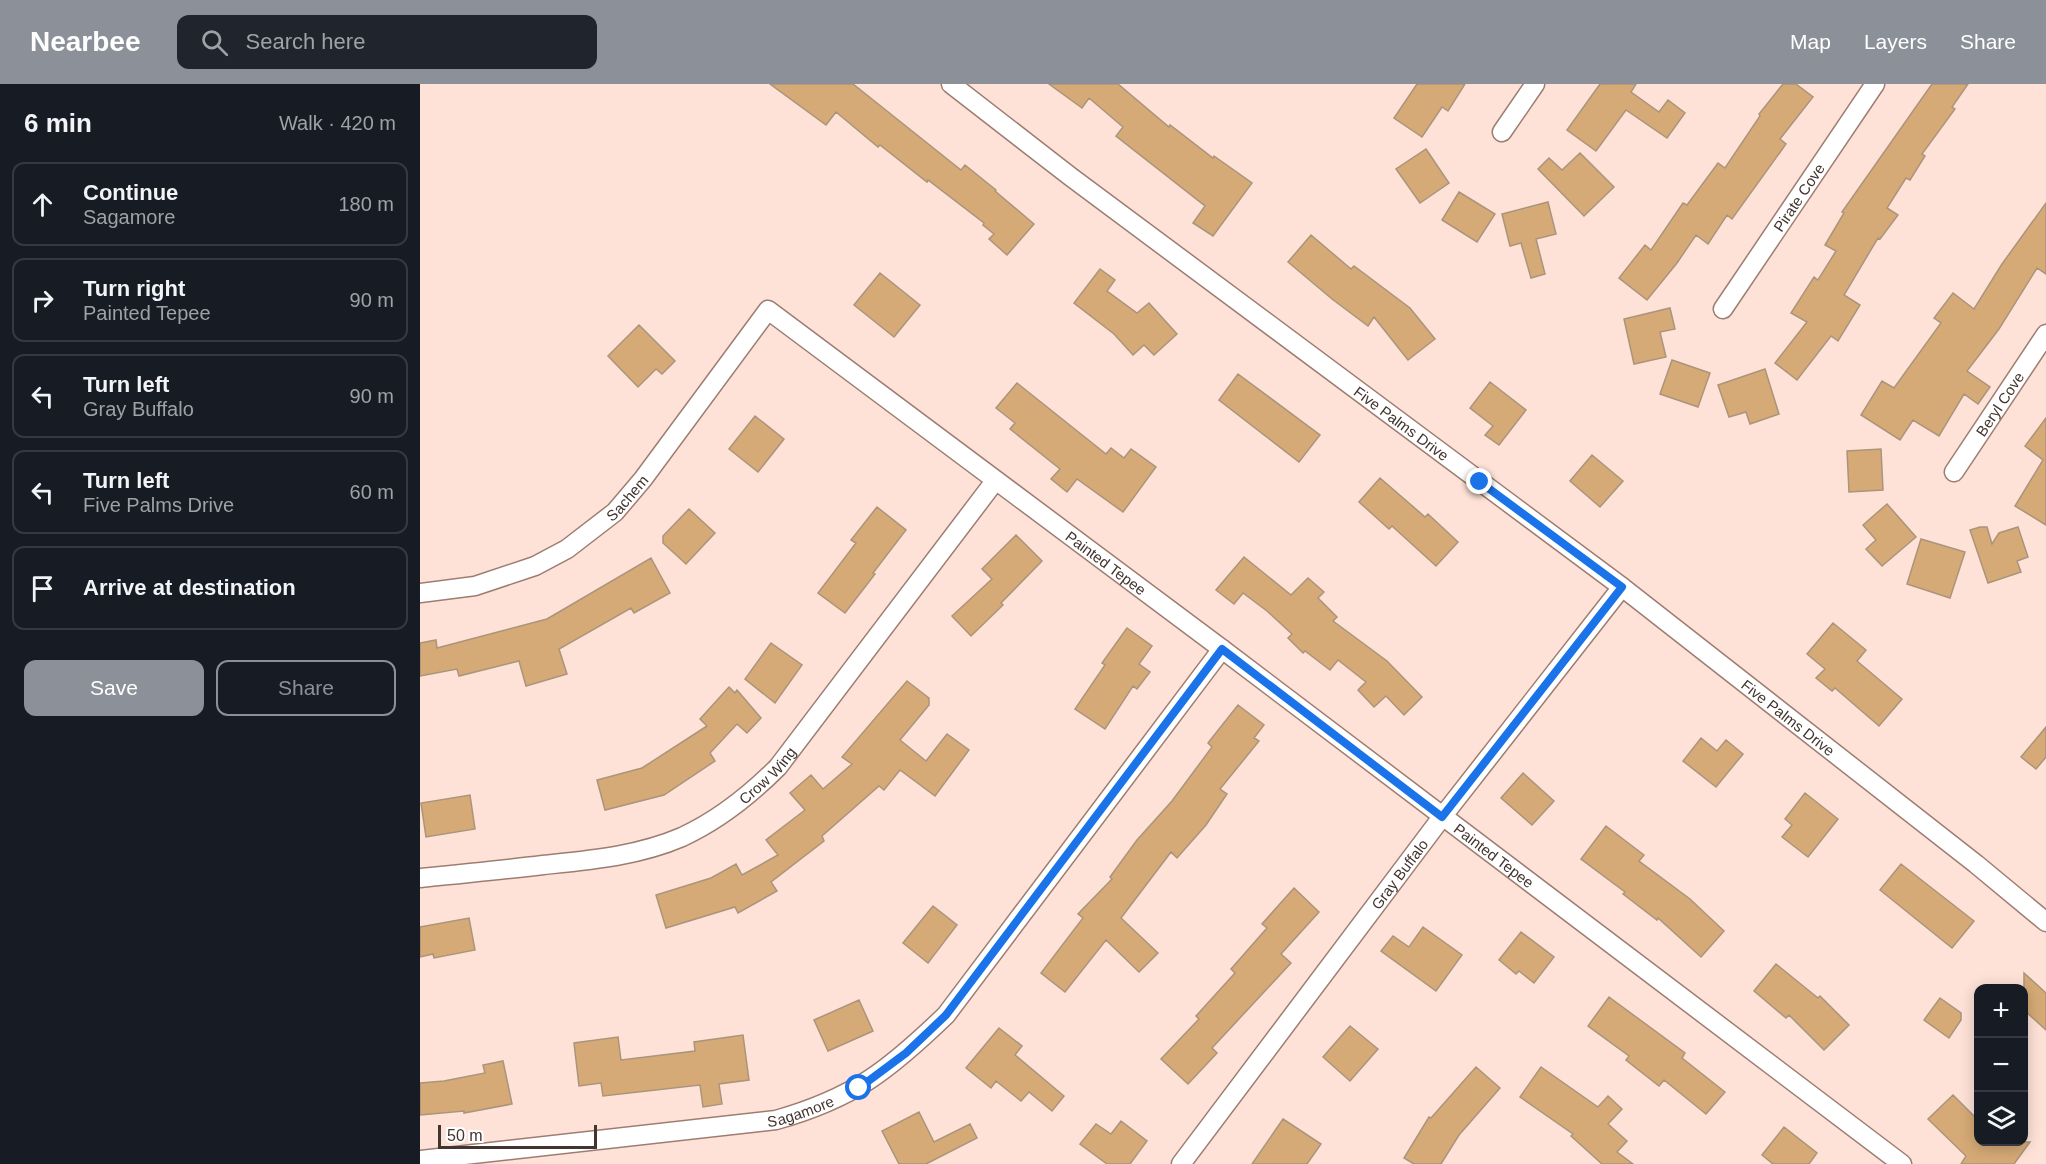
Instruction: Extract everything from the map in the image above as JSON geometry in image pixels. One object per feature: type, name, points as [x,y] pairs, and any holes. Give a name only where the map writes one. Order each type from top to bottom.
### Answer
[{"type":"street","name":"Five Palms Drive","points":[[951,84],[1071,177],[1622,587],[2046,922]]},
{"type":"street","points":[[1502,132],[1535,84]]},
{"type":"street","name":"Pirate Cove","points":[[1723,309],[1875,84]]},
{"type":"street","name":"Painted Tepee","points":[[768,310],[1222,649],[1902,1164]]},
{"type":"street","name":"Sachem","points":[[420,593],[475,586],[535,566],[567,549],[615,512],[650,470],[768,310]]},
{"type":"street","name":"Beryl Cove","points":[[1954,472],[2046,334]]},
{"type":"street","name":"Crow Wing","points":[[420,878],[626,855],[682,837],[734,807],[778,767],[995,480]]},
{"type":"street","name":"Gray Buffalo","points":[[1182,1164],[1442,817],[1622,587]]},
{"type":"street","name":"Sagamore","points":[[420,1160],[766,1121],[805,1112],[859,1088],[906,1053],[946,1015],[1222,649]]},
{"type":"building","points":[[770,84],[853,84],[961,170],[965,165],[1034,224],[1007,255],[989,239],[994,234],[983,225],[984,223],[880,145],[878,147],[836,112],[826,125]]},
{"type":"building","points":[[1049,84],[1118,84],[1169,127],[1170,125],[1213,158],[1214,156],[1252,183],[1213,236],[1193,223],[1205,206],[1116,136],[1123,127],[1089,98],[1082,108]]},
{"type":"building","points":[[1417,84],[1465,84],[1448,111],[1442,107],[1422,137],[1394,118]]},
{"type":"building","points":[[1600,84],[1636,84],[1631,92],[1659,112],[1668,100],[1685,113],[1667,138],[1626,110],[1596,151],[1567,130]]},
{"type":"building","points":[[1783,84],[1796,84],[1813,97],[1780,139],[1786,144],[1732,219],[1727,215],[1708,244],[1696,235],[1647,300],[1619,278],[1645,245],[1651,250],[1683,203],[1687,205],[1718,163],[1725,168],[1760,116],[1759,114]]},
{"type":"building","points":[[1932,84],[1968,84],[1952,107],[1955,109],[1922,154],[1925,156],[1910,180],[1906,178],[1887,208],[1898,215],[1880,239],[1878,238],[1844,295],[1860,305],[1838,341],[1831,336],[1797,380],[1775,363],[1807,322],[1791,313],[1814,277],[1818,280],[1836,251],[1825,245],[1844,213],[1842,212]]},
{"type":"building","points":[[1426,149],[1449,183],[1420,203],[1396,169]]},
{"type":"building","points":[[1580,153],[1614,187],[1584,216],[1538,169],[1549,158],[1562,170]]},
{"type":"building","points":[[1459,192],[1495,214],[1477,242],[1442,220]]},
{"type":"building","points":[[1548,202],[1556,234],[1536,239],[1545,274],[1531,278],[1521,243],[1510,246],[1502,214]]},
{"type":"building","points":[[2046,203],[2046,274],[2037,268],[1999,329],[1967,371],[1990,387],[1978,404],[1964,394],[1939,436],[1913,420],[1900,440],[1861,415],[1882,381],[1894,388],[1941,323],[1934,318],[1953,293],[1974,309],[2002,264]]},
{"type":"building","points":[[1311,235],[1351,269],[1354,266],[1410,308],[1435,339],[1408,360],[1374,317],[1368,326],[1332,299],[1288,262]]},
{"type":"building","points":[[1100,269],[1115,280],[1107,291],[1137,313],[1149,303],[1177,334],[1154,355],[1144,345],[1133,355],[1114,334],[1074,303]]},
{"type":"building","points":[[880,273],[920,305],[894,337],[854,305]]},
{"type":"building","points":[[1670,308],[1675,329],[1660,332],[1666,357],[1634,364],[1624,319]]},
{"type":"building","points":[[639,325],[675,361],[662,374],[656,369],[638,387],[608,356]]},
{"type":"building","points":[[1672,360],[1710,373],[1698,407],[1660,394]]},
{"type":"building","points":[[1765,369],[1779,414],[1750,424],[1746,412],[1729,417],[1718,385]]},
{"type":"building","points":[[1238,374],[1320,435],[1299,462],[1219,400]]},
{"type":"building","points":[[1490,382],[1526,410],[1499,445],[1485,435],[1493,426],[1470,408]]},
{"type":"building","points":[[1017,383],[1106,454],[1111,448],[1124,458],[1131,449],[1156,467],[1123,512],[1077,479],[1067,492],[1051,479],[1060,469],[1010,429],[1015,423],[996,408]]},
{"type":"building","points":[[755,416],[784,439],[758,472],[729,449]]},
{"type":"building","points":[[2046,418],[2046,525],[2015,506],[2043,460],[2025,446]]},
{"type":"building","points":[[1881,449],[1883,490],[1849,492],[1847,451]]},
{"type":"building","points":[[1592,455],[1623,481],[1600,507],[1570,481]]},
{"type":"building","points":[[1380,478],[1425,517],[1428,514],[1458,542],[1436,566],[1392,526],[1389,529],[1359,502]]},
{"type":"building","points":[[1887,504],[1916,537],[1882,566],[1866,549],[1876,540],[1863,525]]},
{"type":"building","points":[[877,507],[906,530],[845,613],[818,593],[856,543],[851,540]]},
{"type":"building","points":[[689,509],[715,533],[686,564],[663,543],[663,536]]},
{"type":"building","points":[[1987,527],[1992,544],[1999,533],[2018,527],[2028,557],[2017,561],[2021,572],[1988,583],[1970,530]]},
{"type":"building","points":[[1016,535],[1042,561],[1001,603],[1003,605],[971,636],[952,616],[992,579],[982,569]]},
{"type":"building","points":[[1921,539],[1965,552],[1950,598],[1907,584]]},
{"type":"building","points":[[1244,557],[1291,595],[1308,578],[1324,592],[1318,598],[1337,617],[1333,621],[1387,661],[1422,697],[1404,715],[1386,696],[1374,707],[1358,690],[1366,682],[1338,660],[1330,670],[1305,651],[1303,653],[1288,638],[1292,634],[1243,593],[1234,604],[1216,590]]},
{"type":"building","points":[[651,558],[670,593],[634,613],[631,608],[559,649],[567,674],[526,686],[519,661],[459,676],[457,669],[420,676],[420,643],[436,640],[437,648],[547,619]]},
{"type":"building","points":[[1833,623],[1866,650],[1857,661],[1902,699],[1879,726],[1835,688],[1832,691],[1816,678],[1825,669],[1807,654]]},
{"type":"building","points":[[1127,628],[1152,646],[1139,664],[1150,672],[1137,689],[1133,686],[1105,729],[1075,709],[1105,665],[1102,663]]},
{"type":"building","points":[[771,643],[802,665],[775,703],[745,679]]},
{"type":"building","points":[[907,681],[929,698],[929,705],[900,740],[926,761],[947,734],[969,750],[935,796],[900,770],[884,790],[879,786],[822,836],[824,841],[771,882],[777,891],[738,913],[735,907],[666,928],[656,895],[711,878],[736,864],[742,875],[778,855],[766,840],[805,810],[790,793],[811,775],[823,789],[852,764],[842,757]]},
{"type":"building","points":[[729,687],[735,693],[737,690],[761,718],[747,733],[737,724],[710,753],[715,761],[664,795],[605,810],[597,780],[642,768],[707,726],[700,719]]},
{"type":"building","points":[[1238,705],[1264,725],[1254,738],[1259,741],[1220,789],[1227,794],[1206,825],[1177,858],[1171,852],[1121,918],[1158,953],[1139,972],[1106,940],[1065,992],[1041,973],[1083,918],[1078,914],[1112,879],[1110,877],[1137,840],[1172,801],[1212,747],[1208,743]]},
{"type":"building","points":[[2046,727],[2046,757],[2036,769],[2021,757]]},
{"type":"building","points":[[1701,738],[1717,751],[1726,740],[1743,754],[1716,787],[1683,761]]},
{"type":"building","points":[[1523,773],[1554,801],[1532,825],[1501,798]]},
{"type":"building","points":[[1805,793],[1838,819],[1808,857],[1782,837],[1792,825],[1785,819]]},
{"type":"building","points":[[470,795],[475,829],[426,837],[421,803]]},
{"type":"building","points":[[1606,826],[1644,855],[1639,861],[1690,899],[1724,931],[1701,957],[1658,918],[1657,920],[1623,894],[1625,892],[1581,859]]},
{"type":"building","points":[[1901,864],[1974,921],[1952,948],[1880,890]]},
{"type":"building","points":[[1294,888],[1319,912],[1281,954],[1291,963],[1212,1048],[1217,1053],[1188,1084],[1161,1059],[1199,1019],[1196,1016],[1235,973],[1231,969],[1267,928],[1262,924]]},
{"type":"building","points":[[933,906],[957,925],[928,963],[903,943]]},
{"type":"building","points":[[469,918],[475,950],[434,958],[433,954],[420,957],[420,927]]},
{"type":"building","points":[[1423,927],[1462,955],[1436,991],[1381,951],[1393,936],[1409,947]]},
{"type":"building","points":[[1521,932],[1554,957],[1534,983],[1519,971],[1516,974],[1499,960]]},
{"type":"building","points":[[1776,964],[1818,998],[1820,996],[1849,1025],[1824,1050],[1789,1015],[1786,1018],[1754,991]]},
{"type":"building","points":[[2024,973],[2046,993],[2046,1030],[2028,1014],[2028,984],[2024,984]]},
{"type":"building","points":[[1609,997],[1685,1053],[1682,1058],[1725,1092],[1706,1114],[1664,1080],[1659,1086],[1626,1060],[1629,1056],[1588,1026]]},
{"type":"building","points":[[1940,998],[1961,1013],[1961,1020],[1949,1038],[1924,1020]]},
{"type":"building","points":[[859,1000],[873,1031],[828,1051],[814,1020]]},
{"type":"building","points":[[1350,1026],[1378,1049],[1350,1081],[1323,1057]]},
{"type":"building","points":[[999,1028],[1022,1046],[1015,1055],[1064,1096],[1052,1111],[1029,1092],[1021,1101],[996,1081],[991,1088],[966,1068]]},
{"type":"building","points":[[743,1035],[749,1080],[719,1084],[722,1104],[703,1107],[700,1085],[603,1096],[601,1083],[579,1086],[574,1043],[618,1037],[621,1060],[695,1051],[694,1042]]},
{"type":"building","points":[[503,1061],[512,1104],[464,1113],[464,1111],[420,1115],[420,1083],[485,1073],[483,1065]]},
{"type":"building","points":[[1476,1067],[1500,1088],[1459,1135],[1441,1164],[1414,1164],[1404,1158],[1429,1117],[1431,1118]]},
{"type":"building","points":[[1541,1067],[1598,1107],[1608,1096],[1622,1109],[1608,1124],[1627,1141],[1617,1152],[1633,1164],[1602,1164],[1571,1136],[1573,1134],[1520,1097]]},
{"type":"building","points":[[1953,1095],[1974,1116],[1974,1146],[2027,1146],[2014,1164],[1961,1164],[1966,1156],[1928,1119]]},
{"type":"building","points":[[919,1112],[934,1142],[970,1124],[977,1138],[926,1164],[899,1164],[882,1131]]},
{"type":"building","points":[[1283,1119],[1321,1144],[1307,1164],[1252,1164]]},
{"type":"building","points":[[1121,1121],[1147,1141],[1130,1164],[1107,1164],[1080,1144],[1096,1124],[1111,1134]]},
{"type":"building","points":[[1784,1127],[1817,1153],[1809,1164],[1773,1164],[1762,1155]]},
{"type":"route","points":[[859,1088],[906,1053],[946,1015],[1222,649],[1442,817],[1622,587],[1480,482]]}]
